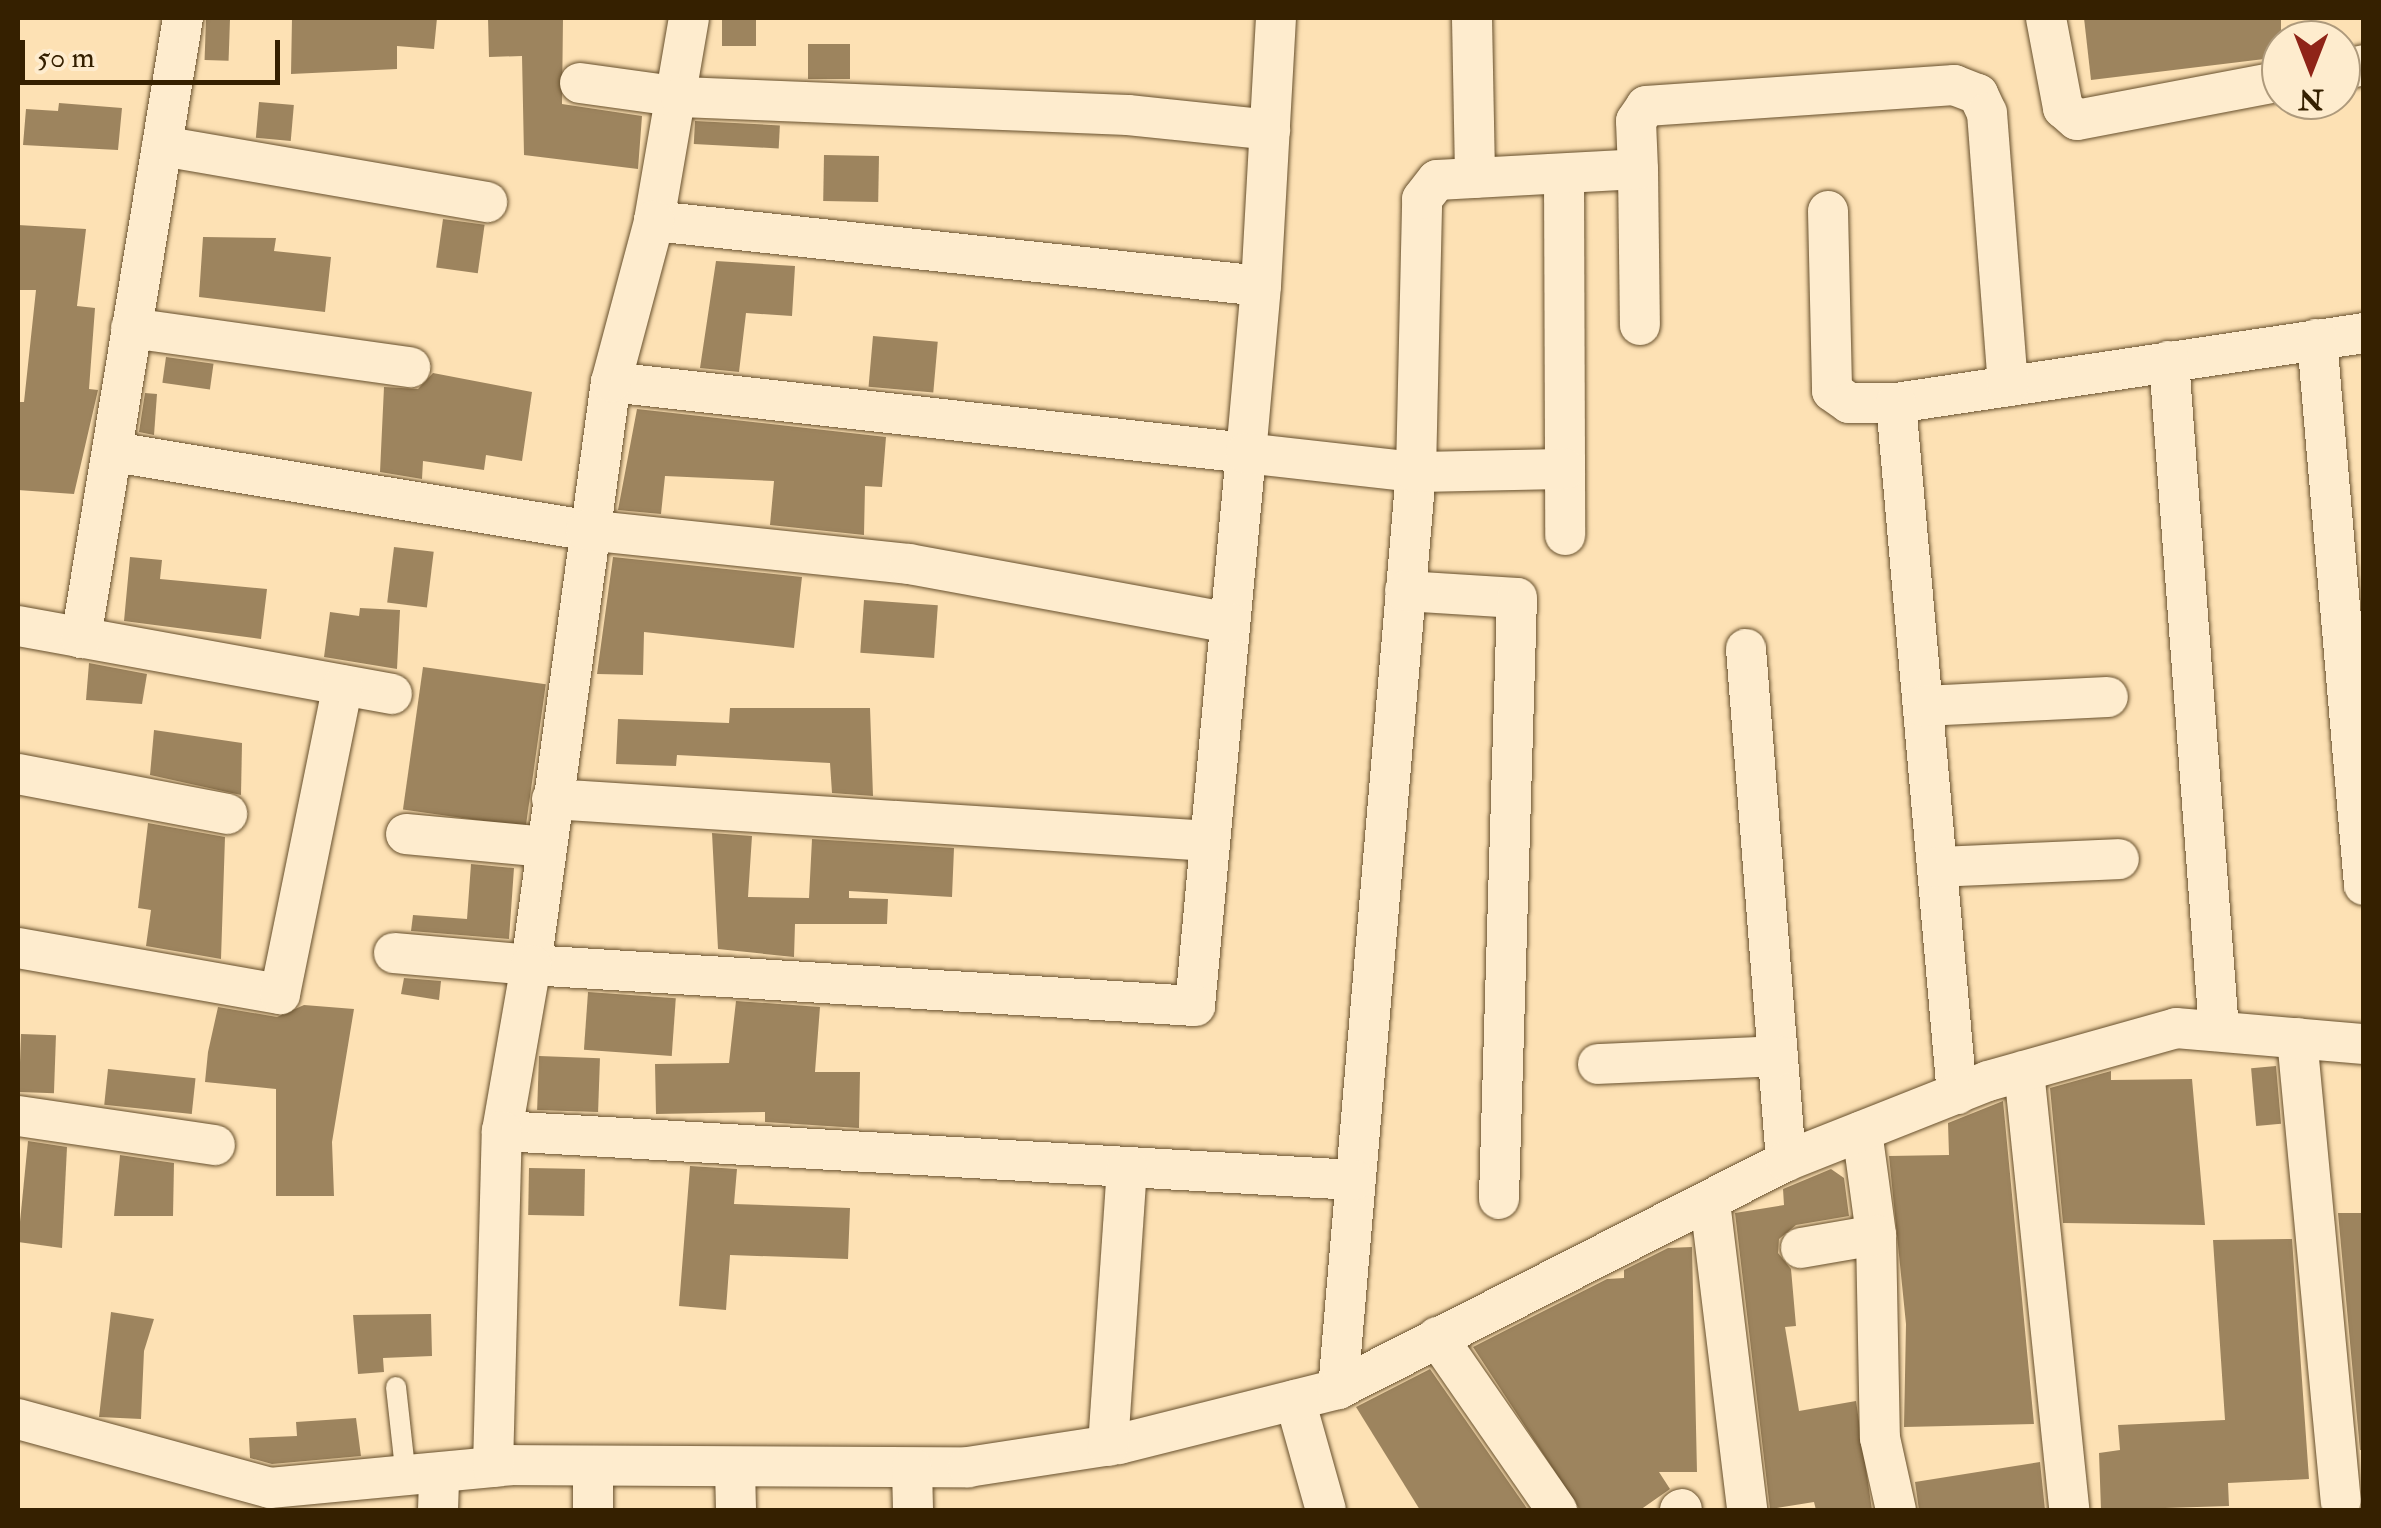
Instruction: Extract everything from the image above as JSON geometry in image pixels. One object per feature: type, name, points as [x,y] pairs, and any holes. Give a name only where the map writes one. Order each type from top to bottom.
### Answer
[{"type":"street","points":[[81,638],[183,18]]},
{"type":"street","points":[[492,1467],[502,1131],[531,965],[586,530],[611,382],[682,97],[689,18]]},
{"type":"street","points":[[394,953],[1195,1006],[1262,286],[1276,18]]},
{"type":"street","points":[[1472,18],[1475,178]]},
{"type":"street","points":[[2046,18],[2062,108],[2077,120],[2261,85]]},
{"type":"street","points":[[580,83],[682,97],[1128,115],[1270,130]]},
{"type":"street","points":[[1640,325],[1636,121],[1646,106],[1954,85],[1978,94],[1987,113],[2008,386]]},
{"type":"street","points":[[162,146],[488,202]]},
{"type":"street","points":[[1338,1388],[1416,472],[1422,198],[1437,180],[1638,169]]},
{"type":"street","points":[[1564,175],[1565,535]]},
{"type":"street","points":[[1828,211],[1832,391],[1849,403],[1896,404],[2364,333]]},
{"type":"street","points":[[654,221],[1262,286]]},
{"type":"street","points":[[131,328],[410,366]]},
{"type":"street","points":[[2317,340],[2364,885]]},
{"type":"street","points":[[2170,361],[2219,1032]]},
{"type":"street","points":[[611,382],[1416,472],[1565,469]]},
{"type":"street","points":[[1896,404],[1957,1094]]},
{"type":"street","points":[[114,452],[586,530],[910,564],[1230,623]]},
{"type":"street","points":[[1405,591],[1516,598],[1499,1199]]},
{"type":"street","points":[[18,626],[392,694]]},
{"type":"street","points":[[1746,649],[1786,1161]]},
{"type":"street","points":[[18,948],[280,994],[343,685]]},
{"type":"street","points":[[1923,706],[2108,697]]},
{"type":"street","points":[[18,774],[227,814]]},
{"type":"street","points":[[552,799],[1210,841]]},
{"type":"street","points":[[406,834],[546,847]]},
{"type":"street","points":[[1937,867],[2119,859]]},
{"type":"street","points":[[18,1419],[270,1488],[428,1487],[492,1467],[912,1468],[1108,1446],[1338,1388],[1786,1161],[2024,1071],[2176,1028],[2364,1044]]},
{"type":"street","points":[[2297,1038],[2338,1502]]},
{"type":"street","points":[[1598,1064],[1778,1056]]},
{"type":"street","points":[[2024,1071],[2069,1510]]},
{"type":"street","points":[[18,1116],[215,1145]]},
{"type":"street","points":[[502,1131],[1354,1180]]},
{"type":"street","points":[[1862,1131],[1876,1235],[1880,1438],[1896,1510]]},
{"type":"street","points":[[1108,1446],[1127,1168]]},
{"type":"street","points":[[1710,1202],[1746,1510]]},
{"type":"street","points":[[1801,1248],[1876,1235]]},
{"type":"street","points":[[1437,1337],[1556,1510]]},
{"type":"street","points":[[1295,1400],[1326,1510]]},
{"type":"street","points":[[593,1467],[593,1510]]},
{"type":"street","points":[[735,1468],[736,1510]]},
{"type":"street","points":[[912,1468],[913,1510]]},
{"type":"lane","points":[[396,1387],[428,1487]]},
{"type":"building","points":[[292,18],[437,18],[434,49],[397,46],[397,69],[291,74]]},
{"type":"building","points":[[488,18],[563,18],[562,104],[642,116],[638,169],[524,155],[522,56],[489,57]]},
{"type":"building","points":[[722,18],[756,18],[756,46],[722,46]]},
{"type":"building","points":[[2084,18],[2281,18],[2261,20],[2261,59],[2091,80]]},
{"type":"building","points":[[206,19],[230,20],[229,61],[205,60]]},
{"type":"building","points":[[808,44],[850,44],[850,79],[808,79]]},
{"type":"building","points":[[259,102],[294,105],[291,141],[256,138]]},
{"type":"building","points":[[59,103],[122,108],[118,150],[23,145],[26,109],[58,111]]},
{"type":"building","points":[[695,121],[780,125],[779,148],[694,144]]},
{"type":"building","points":[[824,155],[879,156],[878,202],[823,201]]},
{"type":"building","points":[[443,219],[485,225],[478,273],[436,268]]},
{"type":"building","points":[[18,225],[86,229],[77,306],[95,308],[89,389],[98,390],[74,494],[18,490],[18,402],[24,402],[36,290],[18,290]]},
{"type":"building","points":[[203,237],[276,238],[274,251],[331,257],[325,312],[199,297]]},
{"type":"building","points":[[716,261],[795,266],[792,316],[746,313],[739,372],[700,368]]},
{"type":"building","points":[[873,336],[938,342],[933,392],[869,387]]},
{"type":"building","points":[[166,357],[214,364],[210,389],[162,383]]},
{"type":"building","points":[[433,373],[532,392],[522,461],[486,455],[484,470],[423,461],[422,479],[380,472],[384,387],[418,389]]},
{"type":"building","points":[[145,393],[157,394],[154,435],[139,432]]},
{"type":"building","points":[[637,409],[886,437],[882,487],[865,486],[864,535],[770,525],[774,481],[665,476],[661,514],[618,510]]},
{"type":"building","points":[[394,547],[434,552],[427,607],[387,603]]},
{"type":"building","points":[[130,557],[162,560],[160,579],[267,589],[261,639],[124,621]]},
{"type":"building","points":[[613,557],[802,577],[794,648],[644,632],[643,675],[597,674]]},
{"type":"building","points":[[864,600],[938,605],[934,658],[860,653]]},
{"type":"building","points":[[360,608],[400,610],[397,669],[324,657],[330,612],[359,616]]},
{"type":"building","points":[[89,663],[147,674],[142,704],[86,700]]},
{"type":"building","points":[[423,667],[546,684],[526,827],[403,810]]},
{"type":"building","points":[[730,708],[870,708],[873,796],[832,793],[830,763],[677,755],[676,766],[616,764],[618,719],[729,723]]},
{"type":"building","points":[[154,730],[242,743],[241,795],[150,775]]},
{"type":"building","points":[[148,823],[225,837],[221,959],[146,946],[151,910],[138,908]]},
{"type":"building","points":[[712,833],[752,836],[748,897],[809,898],[812,839],[954,848],[952,897],[849,891],[849,898],[888,899],[887,924],[795,924],[794,957],[718,949]]},
{"type":"building","points":[[471,864],[514,868],[509,939],[411,931],[413,915],[467,919]]},
{"type":"building","points":[[404,978],[441,981],[439,1000],[401,994]]},
{"type":"building","points":[[588,992],[676,998],[672,1056],[584,1050]]},
{"type":"building","points":[[736,1001],[820,1007],[815,1072],[860,1072],[859,1128],[765,1122],[765,1112],[656,1114],[655,1064],[729,1063]]},
{"type":"building","points":[[304,1005],[354,1009],[332,1142],[334,1196],[276,1196],[276,1089],[205,1082],[218,1007],[277,1017]]},
{"type":"building","points":[[21,1034],[56,1035],[54,1093],[19,1092]]},
{"type":"building","points":[[539,1056],[600,1058],[598,1112],[537,1110]]},
{"type":"building","points":[[2276,1066],[2281,1124],[2256,1126],[2251,1068]]},
{"type":"building","points":[[108,1069],[196,1078],[192,1114],[104,1105]]},
{"type":"building","points":[[2111,1071],[2111,1080],[2192,1079],[2205,1225],[2063,1223],[2050,1088]]},
{"type":"building","points":[[2003,1101],[2034,1424],[1904,1427],[1906,1324],[1889,1156],[1949,1155],[1948,1123]]},
{"type":"building","points":[[28,1141],[67,1147],[62,1248],[18,1242]]},
{"type":"building","points":[[120,1155],[174,1163],[173,1216],[114,1216]]},
{"type":"building","points":[[690,1166],[737,1169],[734,1204],[850,1208],[848,1259],[730,1255],[726,1310],[679,1306]]},
{"type":"building","points":[[529,1168],[585,1169],[584,1216],[528,1215]]},
{"type":"building","points":[[1831,1169],[1844,1178],[1849,1216],[1796,1225],[1779,1239],[1778,1253],[1791,1269],[1796,1326],[1785,1327],[1799,1411],[1856,1401],[1872,1510],[1816,1510],[1814,1502],[1770,1509],[1735,1213],[1784,1205],[1783,1189]]},
{"type":"building","points":[[2338,1213],[2364,1213],[2364,1450],[2360,1450]]},
{"type":"building","points":[[2292,1239],[2309,1479],[2228,1483],[2229,1506],[2101,1510],[2099,1453],[2120,1450],[2118,1425],[2225,1420],[2213,1240]]},
{"type":"building","points":[[1692,1247],[1697,1472],[1659,1472],[1670,1489],[1640,1510],[1580,1510],[1473,1347],[1607,1279],[1624,1278],[1624,1270],[1668,1248]]},
{"type":"building","points":[[111,1312],[154,1319],[144,1351],[141,1419],[99,1417]]},
{"type":"building","points":[[431,1314],[432,1356],[383,1358],[384,1372],[358,1374],[353,1315]]},
{"type":"building","points":[[1430,1369],[1528,1510],[1420,1510],[1356,1407]]},
{"type":"building","points":[[356,1418],[361,1456],[272,1464],[250,1458],[249,1438],[297,1436],[296,1422]]},
{"type":"building","points":[[2040,1462],[2045,1510],[1919,1510],[1915,1482]]}]
